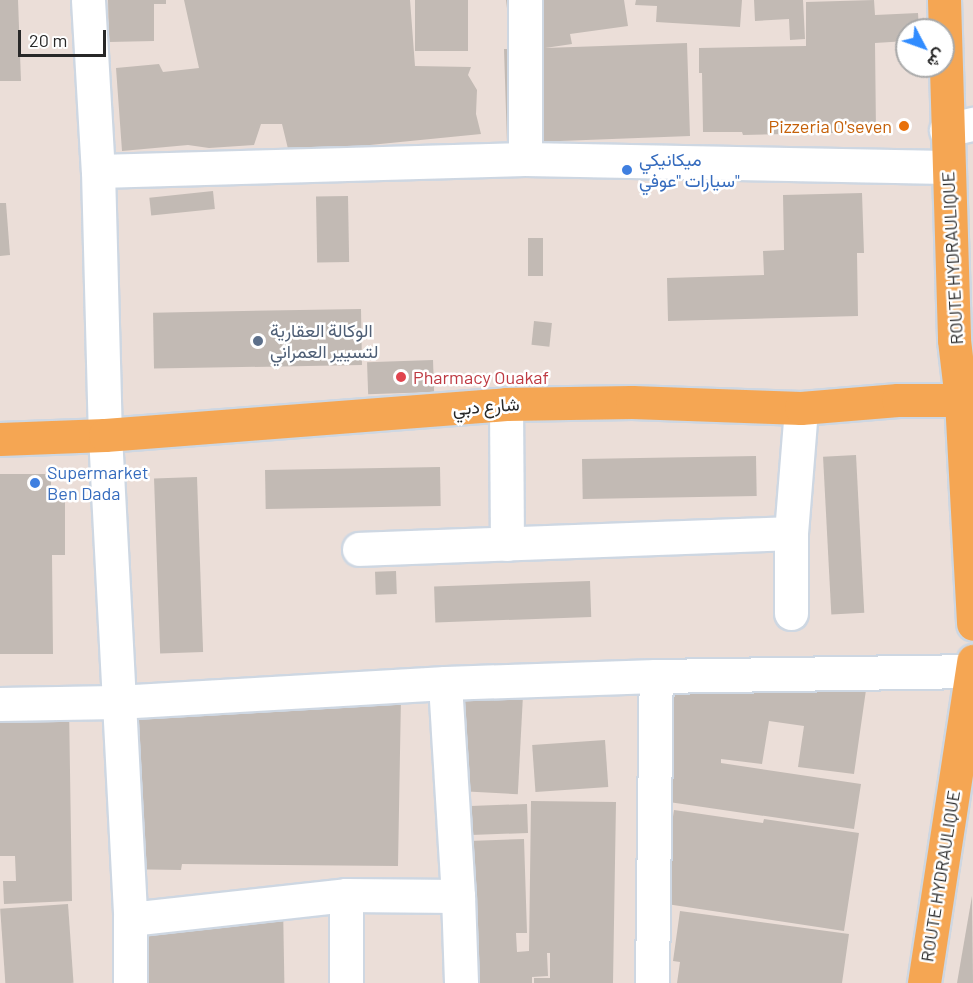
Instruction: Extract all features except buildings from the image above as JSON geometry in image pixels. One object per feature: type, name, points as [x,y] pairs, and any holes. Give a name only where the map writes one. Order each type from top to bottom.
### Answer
[{"type":"main road","name":"ROUTE HYDRAULIQUE","points":[[944,0],[960,127],[948,167],[954,340],[967,400],[973,624]]},
{"type":"main road","name":"شارع دبي","points":[[0,439],[105,435],[506,404],[632,402],[801,408],[898,400],[967,400]]},
{"type":"main road","name":"ROUTE HYDRAULIQUE","points":[[924,983],[972,666]]},
{"type":"street","points":[[88,0],[98,171],[105,435],[117,702],[130,919],[130,983]]},
{"type":"street","points":[[525,0],[525,159]]},
{"type":"street","points":[[98,171],[525,159],[948,167]]},
{"type":"street","points":[[506,404],[507,544]]},
{"type":"street","points":[[791,613],[792,533],[801,408]]},
{"type":"street","points":[[359,549],[792,533]]},
{"type":"street","points":[[0,704],[117,702],[445,683],[972,666]]},
{"type":"street","points":[[652,983],[656,676]]},
{"type":"street","points":[[445,683],[461,983]]},
{"type":"street","points":[[130,919],[346,895],[458,896]]},
{"type":"street","points":[[346,895],[346,983]]},
{"type":"place","name":"Pizzeria O'seven","points":[[904,126]]},
{"type":"place","name":"ميكانيكي سيارات \"عوفي\"","points":[[627,170]]},
{"type":"place","name":"الوكالة العقارية لتسيير العمراني","points":[[258,341]]},
{"type":"place","name":"Pharmacy Ouakaf","points":[[401,377]]},
{"type":"place","name":"Supermarket Ben Dada","points":[[35,483]]}]
